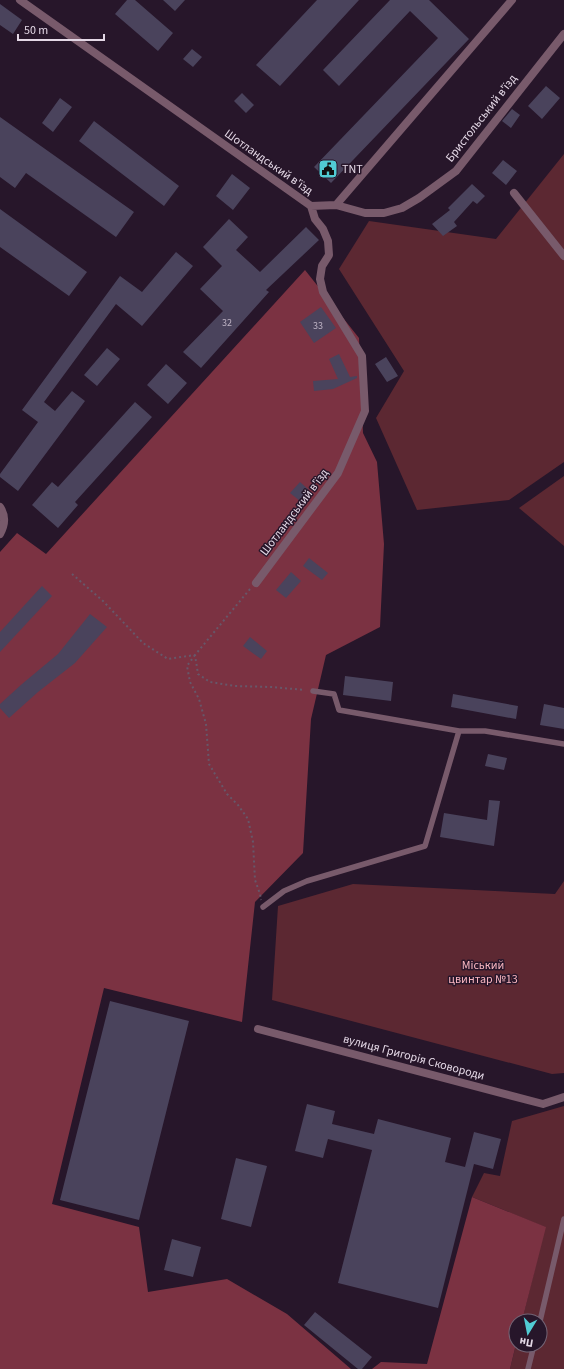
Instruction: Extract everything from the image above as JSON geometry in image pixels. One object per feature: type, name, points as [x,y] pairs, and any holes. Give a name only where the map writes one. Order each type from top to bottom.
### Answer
[{"type":"street","name":"Шотландський в'їзд","points":[[20,0],[311,206],[315,219],[323,230],[328,242],[329,255],[322,266],[320,279],[322,292],[362,356],[365,411],[338,474],[256,583]]},
{"type":"street","points":[[336,205],[512,0]]},
{"type":"street","name":"Бристольський в'їзд","points":[[311,206],[336,205],[365,213],[384,213],[402,208],[419,198],[456,171],[564,34]]},
{"type":"street","points":[[514,193],[564,256]]},
{"type":"street","points":[[0,508],[4,517],[4,525],[0,534]]},
{"type":"street","name":"вулиця Григорія Сковороди","points":[[258,1029],[543,1104],[564,1097]]},
{"type":"lane","points":[[313,691],[334,694],[339,710],[459,730],[485,731],[564,744]]},
{"type":"lane","points":[[263,907],[284,891],[307,881],[425,846],[459,730]]},
{"type":"lane","points":[[542,1313],[564,1219]]},
{"type":"lane","points":[[528,1369],[532,1353]]},
{"type":"path","points":[[72,574],[103,601],[143,643],[168,659],[195,655]]},
{"type":"path","points":[[256,583],[187,666],[190,682],[199,699],[206,724],[209,764],[227,794],[238,805],[248,819],[253,842],[255,880],[261,900],[257,903]]},
{"type":"path","points":[[195,655],[198,674],[210,682],[235,686],[271,687],[313,691]]},
{"type":"green space","points":[[564,154],[564,462],[509,500],[417,510],[376,418],[404,371],[339,269],[369,221],[496,239]]},
{"type":"green space","points":[[564,476],[564,546],[519,508]]},
{"type":"green space","name":"Міський цвинтар №13","points":[[564,881],[564,1073],[552,1074],[272,1000],[278,906],[353,884],[555,894]]},
{"type":"green space","points":[[564,1106],[564,1369],[510,1369],[514,1353],[548,1353],[548,1313],[524,1313],[545,1227],[472,1197],[484,1173],[500,1176],[512,1121]]},
{"type":"shaded area","points":[[305,270],[359,338],[363,433],[377,462],[384,544],[380,627],[326,655],[311,719],[303,853],[255,902],[242,1022],[104,988],[52,1204],[139,1227],[148,1292],[227,1279],[287,1314],[351,1369],[0,1369],[0,552],[17,533],[46,554]]},
{"type":"shaded area","points":[[472,1197],[546,1227],[524,1313],[508,1313],[508,1353],[514,1353],[510,1369],[372,1369],[381,1362],[427,1364]]},
{"type":"building","points":[[127,0],[135,0],[173,33],[158,51],[115,14]]},
{"type":"building","points":[[163,0],[185,0],[175,11]]},
{"type":"building","points":[[317,0],[359,0],[280,86],[256,65]]},
{"type":"building","points":[[390,0],[429,0],[469,39],[331,183],[314,167],[438,38],[410,11],[339,86],[323,70]]},
{"type":"building","points":[[0,4],[22,20],[13,34],[0,25]]},
{"type":"building","points":[[192,49],[202,57],[193,67],[183,59]]},
{"type":"building","points":[[546,86],[560,98],[542,119],[528,106]]},
{"type":"building","points":[[242,93],[254,105],[246,113],[234,101]]},
{"type":"building","points":[[60,98],[72,107],[53,132],[42,123]]},
{"type":"building","points":[[512,109],[520,115],[511,128],[502,121]]},
{"type":"building","points":[[0,117],[134,212],[116,237],[26,173],[15,188],[0,177]]},
{"type":"building","points":[[94,121],[179,186],[164,206],[79,141]]},
{"type":"building","points":[[503,160],[517,171],[506,185],[492,173]]},
{"type":"building","points":[[232,174],[250,188],[233,210],[216,196]]},
{"type":"building","points":[[472,184],[485,196],[477,204],[473,201],[454,222],[457,226],[443,236],[432,224],[450,210],[448,208]]},
{"type":"building","points":[[0,209],[87,272],[69,296],[0,247]]},
{"type":"building","points":[[229,219],[248,237],[236,250],[260,272],[306,227],[319,240],[266,290],[269,292],[201,368],[183,352],[223,311],[200,289],[222,266],[203,247]]},
{"type":"building","points":[[176,252],[193,266],[142,326],[116,304],[44,402],[55,411],[72,391],[85,401],[18,491],[0,477],[0,474],[38,422],[22,410],[120,276],[142,292]]},
{"type":"building","points":[[321,307],[336,328],[314,343],[300,322]]},
{"type":"building","points":[[107,348],[120,359],[97,386],[84,375]]},
{"type":"building","points":[[339,354],[350,377],[357,376],[357,378],[333,389],[314,391],[313,381],[338,379],[329,359]]},
{"type":"building","points":[[386,357],[398,376],[387,382],[375,364]]},
{"type":"building","points":[[166,364],[187,383],[168,404],[147,385]]},
{"type":"building","points":[[135,402],[152,417],[75,502],[78,505],[58,528],[32,505],[52,482],[58,487]]},
{"type":"building","points":[[300,482],[309,490],[300,501],[290,493]]},
{"type":"building","points":[[309,558],[328,573],[322,580],[303,566]]},
{"type":"building","points":[[291,572],[301,581],[286,598],[276,590]]},
{"type":"building","points":[[42,586],[52,596],[0,652],[0,632]]},
{"type":"building","points":[[90,614],[107,627],[75,663],[38,692],[9,718],[0,708],[0,704],[58,654]]},
{"type":"building","points":[[250,637],[267,651],[261,659],[243,646]]},
{"type":"building","points":[[345,676],[393,682],[391,701],[343,695]]},
{"type":"building","points":[[453,694],[518,706],[516,719],[451,707]]},
{"type":"building","points":[[544,704],[564,708],[564,729],[540,725]]},
{"type":"building","points":[[488,754],[507,758],[504,770],[485,766]]},
{"type":"building","points":[[489,800],[500,801],[494,846],[440,837],[444,813],[487,820]]},
{"type":"building","points":[[110,1001],[189,1021],[139,1220],[60,1200]]},
{"type":"building","points":[[307,1104],[335,1111],[332,1124],[374,1134],[378,1119],[451,1138],[445,1162],[465,1167],[474,1132],[501,1139],[493,1169],[474,1164],[438,1308],[338,1283],[372,1150],[328,1139],[323,1158],[295,1151]]},
{"type":"building","points":[[236,1158],[267,1166],[251,1227],[221,1219]]},
{"type":"building","points":[[172,1239],[201,1247],[193,1277],[164,1270]]},
{"type":"building","points":[[315,1312],[372,1357],[362,1369],[358,1369],[304,1325]]},
{"type":"place","name":"TNT","points":[[328,169]]}]
